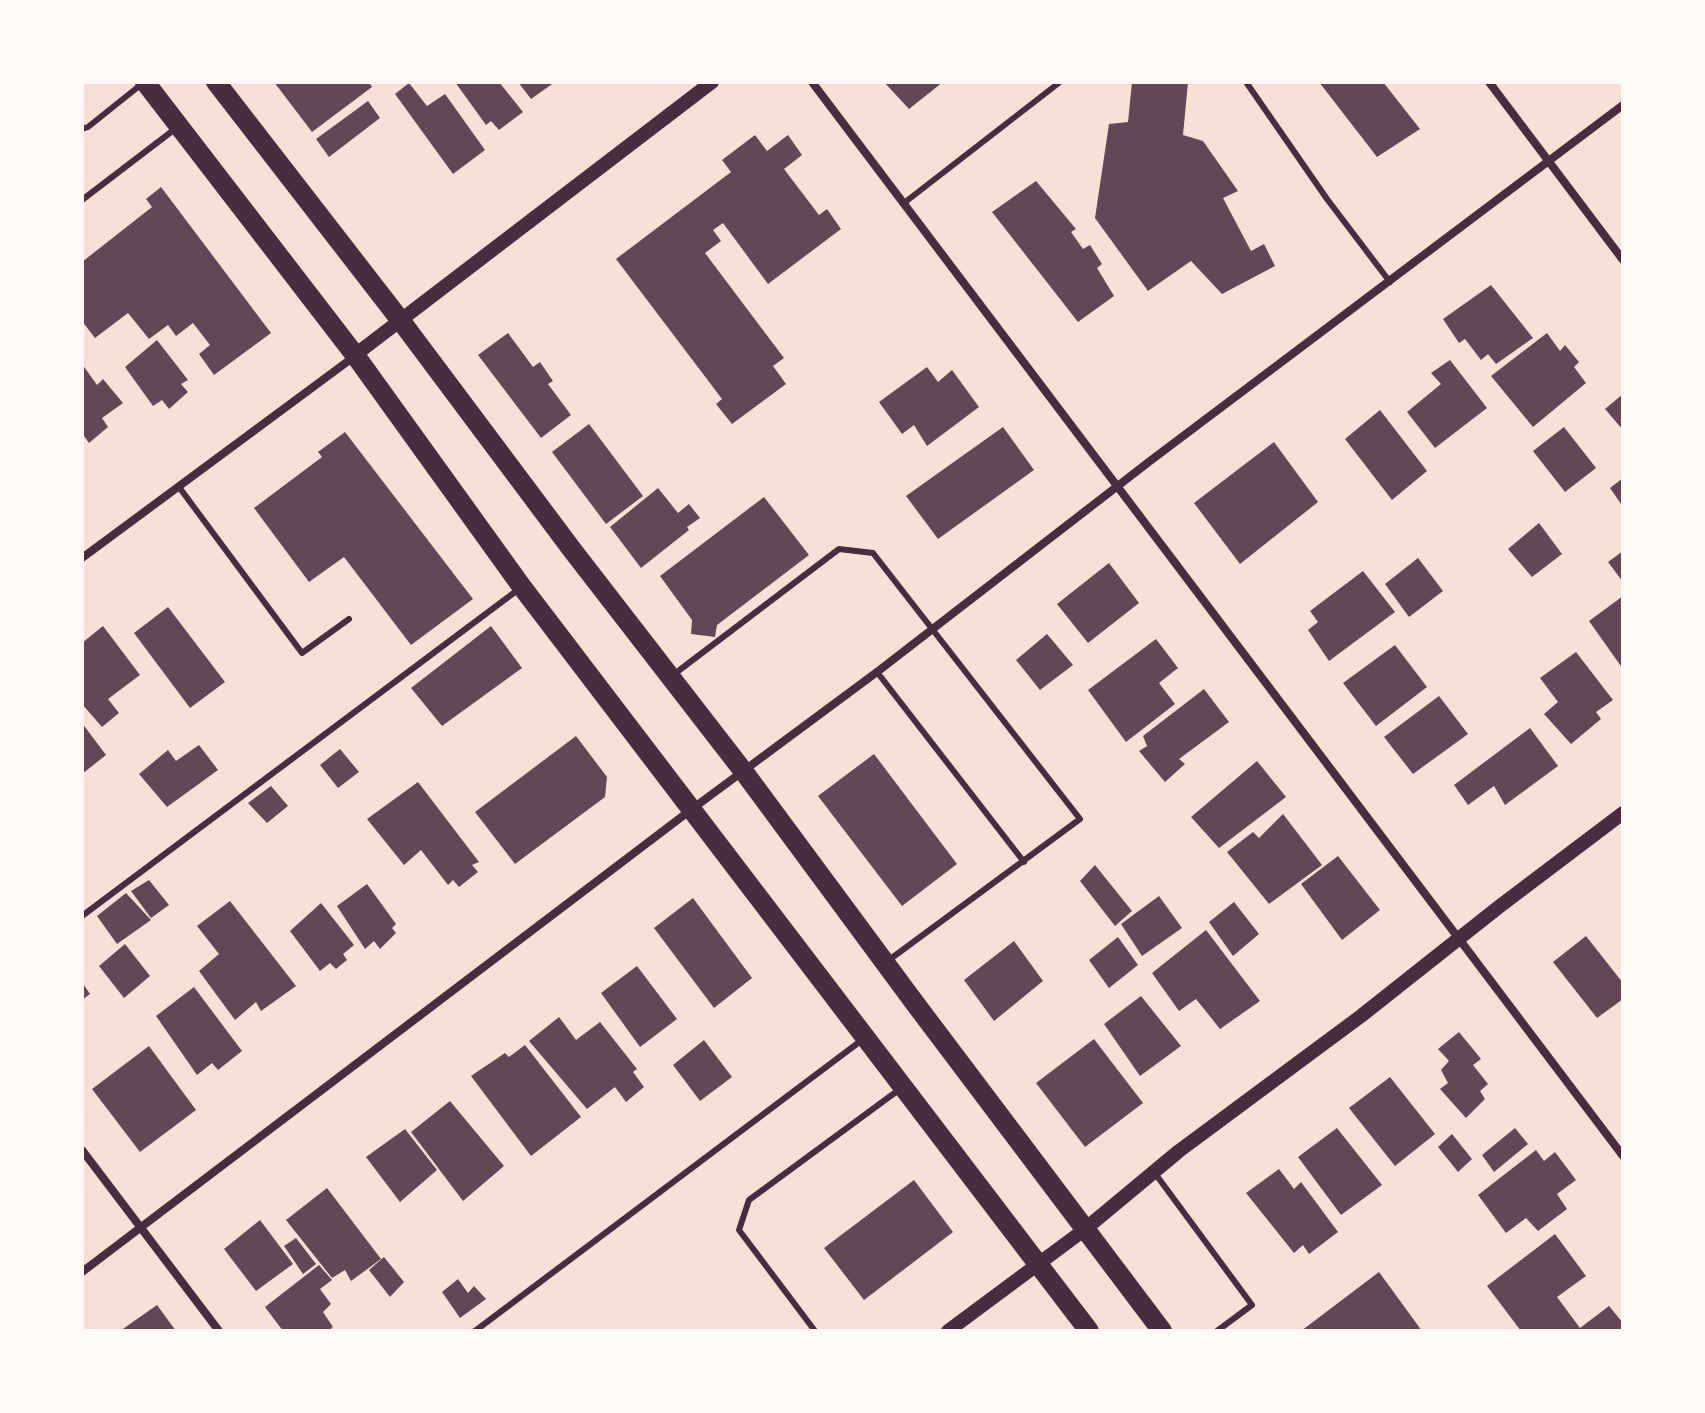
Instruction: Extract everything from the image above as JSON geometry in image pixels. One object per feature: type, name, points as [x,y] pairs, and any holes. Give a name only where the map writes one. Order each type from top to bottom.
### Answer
[{"type":"main road","points":[[144,82],[355,355],[522,587],[1089,1331]]},
{"type":"main road","points":[[216,82],[744,772],[1162,1331]]},
{"type":"street","points":[[82,558],[401,321],[712,82]]},
{"type":"street","points":[[812,82],[1623,1156]]},
{"type":"street","points":[[1489,82],[1623,260]]},
{"type":"street","points":[[82,1272],[1623,105]]},
{"type":"street","points":[[948,1331],[1084,1230],[1154,1172],[1623,813]]},
{"type":"street","points":[[82,1150],[219,1331]]},
{"type":"lane","points":[[82,129],[144,82]]},
{"type":"lane","points":[[904,203],[1060,82]]},
{"type":"lane","points":[[1246,82],[1327,199],[1390,282]]},
{"type":"lane","points":[[82,200],[178,127]]},
{"type":"lane","points":[[179,487],[302,653],[349,619]]},
{"type":"lane","points":[[670,678],[839,549],[873,553],[1080,819],[885,963]]},
{"type":"lane","points":[[82,916],[522,587]]},
{"type":"lane","points":[[877,672],[1024,862]]},
{"type":"lane","points":[[475,1331],[865,1037]]},
{"type":"lane","points":[[815,1331],[739,1230],[749,1200],[903,1087]]},
{"type":"lane","points":[[1154,1172],[1252,1305],[1217,1331]]},
{"type":"building","points":[[274,82],[369,82],[372,87],[312,132]]},
{"type":"building","points":[[455,82],[499,82],[523,112],[499,130],[491,121],[486,125]]},
{"type":"building","points":[[518,82],[555,82],[531,99]]},
{"type":"building","points":[[884,82],[943,82],[909,109]]},
{"type":"building","points":[[1132,82],[1188,82],[1183,135],[1203,141],[1238,191],[1223,198],[1251,251],[1264,244],[1275,266],[1222,294],[1191,261],[1148,291],[1095,218],[1109,124],[1128,122]]},
{"type":"building","points":[[1319,82],[1383,82],[1420,129],[1377,157]]},
{"type":"building","points":[[409,83],[427,106],[445,94],[485,150],[453,174],[395,94]]},
{"type":"building","points":[[368,101],[380,118],[329,157],[316,139]]},
{"type":"building","points":[[755,135],[767,151],[788,135],[802,155],[784,169],[819,215],[827,209],[841,229],[768,284],[723,223],[713,230],[721,241],[705,253],[784,358],[773,366],[786,384],[732,424],[716,404],[722,399],[616,259],[731,172],[722,160]]},
{"type":"building","points":[[1036,181],[1076,229],[1071,232],[1083,249],[1090,245],[1102,264],[1097,268],[1114,296],[1078,322],[992,212]]},
{"type":"building","points":[[161,187],[271,333],[214,375],[199,354],[210,345],[193,323],[176,336],[168,325],[149,339],[128,313],[95,338],[82,321],[82,262],[152,207],[146,199]]},
{"type":"building","points":[[1491,285],[1533,338],[1496,364],[1488,354],[1481,360],[1465,339],[1459,343],[1443,319]]},
{"type":"building","points":[[508,333],[533,367],[540,362],[553,381],[548,384],[571,415],[541,438],[478,355]]},
{"type":"building","points":[[1547,333],[1560,351],[1565,345],[1579,362],[1574,367],[1586,383],[1533,427],[1491,376]]},
{"type":"building","points":[[157,340],[188,380],[181,384],[188,392],[169,409],[162,400],[153,406],[125,367]]},
{"type":"building","points":[[1450,360],[1487,408],[1435,448],[1407,412],[1441,384],[1431,373]]},
{"type":"building","points":[[82,364],[97,385],[103,379],[123,403],[102,418],[108,427],[89,443],[82,433]]},
{"type":"building","points":[[927,367],[938,382],[952,370],[979,407],[927,446],[914,425],[902,434],[879,402]]},
{"type":"building","points":[[1623,394],[1623,430],[1605,409]]},
{"type":"building","points":[[1380,410],[1427,471],[1392,500],[1345,439]]},
{"type":"building","points":[[589,424],[643,496],[606,524],[552,452]]},
{"type":"building","points":[[1003,427],[1034,470],[938,539],[906,496]]},
{"type":"building","points":[[1564,427],[1596,468],[1565,492],[1533,451]]},
{"type":"building","points":[[345,432],[473,599],[411,645],[344,557],[309,582],[254,508],[322,457],[318,452]]},
{"type":"building","points":[[1274,442],[1318,502],[1240,564],[1194,503]]},
{"type":"building","points":[[1623,478],[1623,507],[1610,488]]},
{"type":"building","points":[[658,488],[678,513],[689,504],[700,518],[641,568],[610,527]]},
{"type":"building","points":[[764,497],[809,555],[717,625],[715,637],[691,634],[692,620],[660,576]]},
{"type":"building","points":[[1539,523],[1562,554],[1532,577],[1508,549]]},
{"type":"building","points":[[1623,551],[1623,582],[1608,562]]},
{"type":"building","points":[[1418,558],[1443,591],[1409,617],[1385,584]]},
{"type":"building","points":[[1109,563],[1139,603],[1088,643],[1057,604]]},
{"type":"building","points":[[1363,571],[1395,612],[1329,661],[1308,630],[1318,622],[1310,611]]},
{"type":"building","points":[[1623,596],[1623,669],[1589,621]]},
{"type":"building","points":[[168,607],[225,682],[190,708],[134,633]]},
{"type":"building","points":[[103,626],[140,675],[108,699],[119,713],[102,727],[82,704],[82,643]]},
{"type":"building","points":[[491,626],[522,668],[442,726],[411,688]]},
{"type":"building","points":[[1047,634],[1073,665],[1040,690],[1016,660]]},
{"type":"building","points":[[1156,639],[1178,668],[1159,683],[1175,704],[1126,742],[1088,690]]},
{"type":"building","points":[[1395,645],[1427,687],[1376,726],[1343,683]]},
{"type":"building","points":[[1576,652],[1613,700],[1596,712],[1601,719],[1571,744],[1544,714],[1558,702],[1540,678]]},
{"type":"building","points":[[1204,689],[1229,722],[1179,759],[1185,764],[1165,782],[1139,751],[1147,746],[1143,736]]},
{"type":"building","points":[[1439,696],[1468,734],[1413,774],[1384,737]]},
{"type":"building","points":[[82,723],[106,755],[82,774]]},
{"type":"building","points":[[1530,728],[1558,766],[1505,805],[1494,786],[1468,805],[1454,785]]},
{"type":"building","points":[[576,736],[607,777],[605,797],[515,864],[475,812]]},
{"type":"building","points":[[199,745],[218,770],[167,807],[139,774],[168,750],[176,761]]},
{"type":"building","points":[[340,749],[359,772],[338,788],[320,765]]},
{"type":"building","points":[[874,754],[957,864],[902,906],[818,796]]},
{"type":"building","points":[[1257,761],[1286,797],[1219,848],[1191,817]]},
{"type":"building","points":[[418,782],[479,862],[472,865],[478,872],[459,887],[453,880],[448,885],[421,850],[404,865],[367,819]]},
{"type":"building","points":[[271,786],[288,806],[267,823],[248,803]]},
{"type":"building","points":[[1283,814],[1322,865],[1269,904],[1227,852],[1253,832],[1259,838]]},
{"type":"building","points":[[1338,856],[1380,910],[1342,940],[1301,884]]},
{"type":"building","points":[[1095,865],[1132,911],[1115,926],[1080,881]]},
{"type":"building","points":[[149,880],[169,905],[151,918],[131,891]]},
{"type":"building","points":[[367,884],[396,924],[392,928],[396,933],[380,949],[374,941],[365,949],[337,906]]},
{"type":"building","points":[[126,893],[151,920],[117,944],[97,916]]},
{"type":"building","points":[[1159,896],[1182,928],[1142,956],[1121,924]]},
{"type":"building","points":[[693,898],[752,978],[714,1008],[654,928]]},
{"type":"building","points":[[230,901],[296,986],[261,1011],[256,1002],[235,1020],[199,971],[219,954],[197,926]]},
{"type":"building","points":[[1234,902],[1259,934],[1233,956],[1209,922]]},
{"type":"building","points":[[321,903],[354,945],[343,954],[347,960],[336,969],[330,963],[320,971],[290,931]]},
{"type":"building","points":[[1206,930],[1260,1001],[1220,1029],[1196,999],[1179,1011],[1152,973]]},
{"type":"building","points":[[1586,936],[1623,983],[1623,999],[1597,1018],[1553,962]]},
{"type":"building","points":[[1118,937],[1138,965],[1109,988],[1089,960]]},
{"type":"building","points":[[1014,941],[1043,981],[994,1021],[964,980]]},
{"type":"building","points":[[125,944],[150,976],[124,998],[99,966]]},
{"type":"building","points":[[637,966],[677,1019],[640,1047],[601,993]]},
{"type":"building","points":[[82,982],[90,994],[82,1000]]},
{"type":"building","points":[[194,987],[242,1051],[218,1070],[212,1063],[197,1075],[156,1016]]},
{"type":"building","points":[[1141,996],[1181,1046],[1140,1076],[1104,1024]]},
{"type":"building","points":[[559,1017],[576,1040],[600,1022],[637,1069],[633,1072],[644,1087],[626,1102],[615,1087],[587,1109],[529,1041]]},
{"type":"building","points":[[1459,1032],[1481,1059],[1473,1065],[1488,1084],[1480,1091],[1485,1099],[1466,1118],[1440,1089],[1448,1083],[1441,1070],[1449,1061],[1438,1049]]},
{"type":"building","points":[[1094,1039],[1143,1103],[1085,1147],[1036,1083]]},
{"type":"building","points":[[704,1040],[732,1077],[700,1101],[673,1065]]},
{"type":"building","points":[[525,1045],[581,1117],[531,1156],[471,1076],[505,1053],[509,1057]]},
{"type":"building","points":[[149,1046],[196,1110],[140,1152],[92,1089]]},
{"type":"building","points":[[1390,1077],[1435,1134],[1395,1166],[1349,1108]]},
{"type":"building","points":[[450,1101],[504,1166],[463,1201],[411,1132]]},
{"type":"building","points":[[1337,1128],[1382,1185],[1341,1215],[1298,1157]]},
{"type":"building","points":[[1515,1128],[1528,1144],[1494,1172],[1482,1155]]},
{"type":"building","points":[[405,1129],[437,1170],[400,1202],[366,1157]]},
{"type":"building","points":[[1452,1134],[1472,1159],[1458,1172],[1438,1147]]},
{"type":"building","points":[[1536,1150],[1544,1161],[1555,1152],[1576,1180],[1557,1194],[1567,1209],[1538,1231],[1526,1218],[1506,1233],[1478,1195]]},
{"type":"building","points":[[1279,1169],[1294,1189],[1301,1182],[1338,1232],[1309,1254],[1303,1245],[1294,1253],[1246,1193]]},
{"type":"building","points":[[914,1180],[953,1232],[864,1300],[824,1248]]},
{"type":"building","points":[[327,1188],[381,1259],[351,1281],[345,1270],[332,1278],[286,1220]]},
{"type":"building","points":[[260,1220],[293,1264],[256,1291],[224,1249]]},
{"type":"building","points":[[1555,1234],[1586,1276],[1557,1297],[1580,1328],[1609,1306],[1623,1323],[1623,1331],[1521,1331],[1487,1286]]},
{"type":"building","points":[[296,1238],[316,1264],[303,1274],[284,1246]]},
{"type":"building","points":[[384,1257],[404,1282],[390,1297],[369,1270]]},
{"type":"building","points":[[319,1265],[332,1280],[320,1289],[331,1304],[323,1312],[333,1331],[283,1331],[265,1307]]},
{"type":"building","points":[[1379,1272],[1422,1331],[1301,1331]]},
{"type":"building","points":[[458,1279],[468,1293],[474,1286],[486,1299],[460,1318],[442,1292]]},
{"type":"building","points":[[157,1305],[176,1331],[120,1331]]}]
